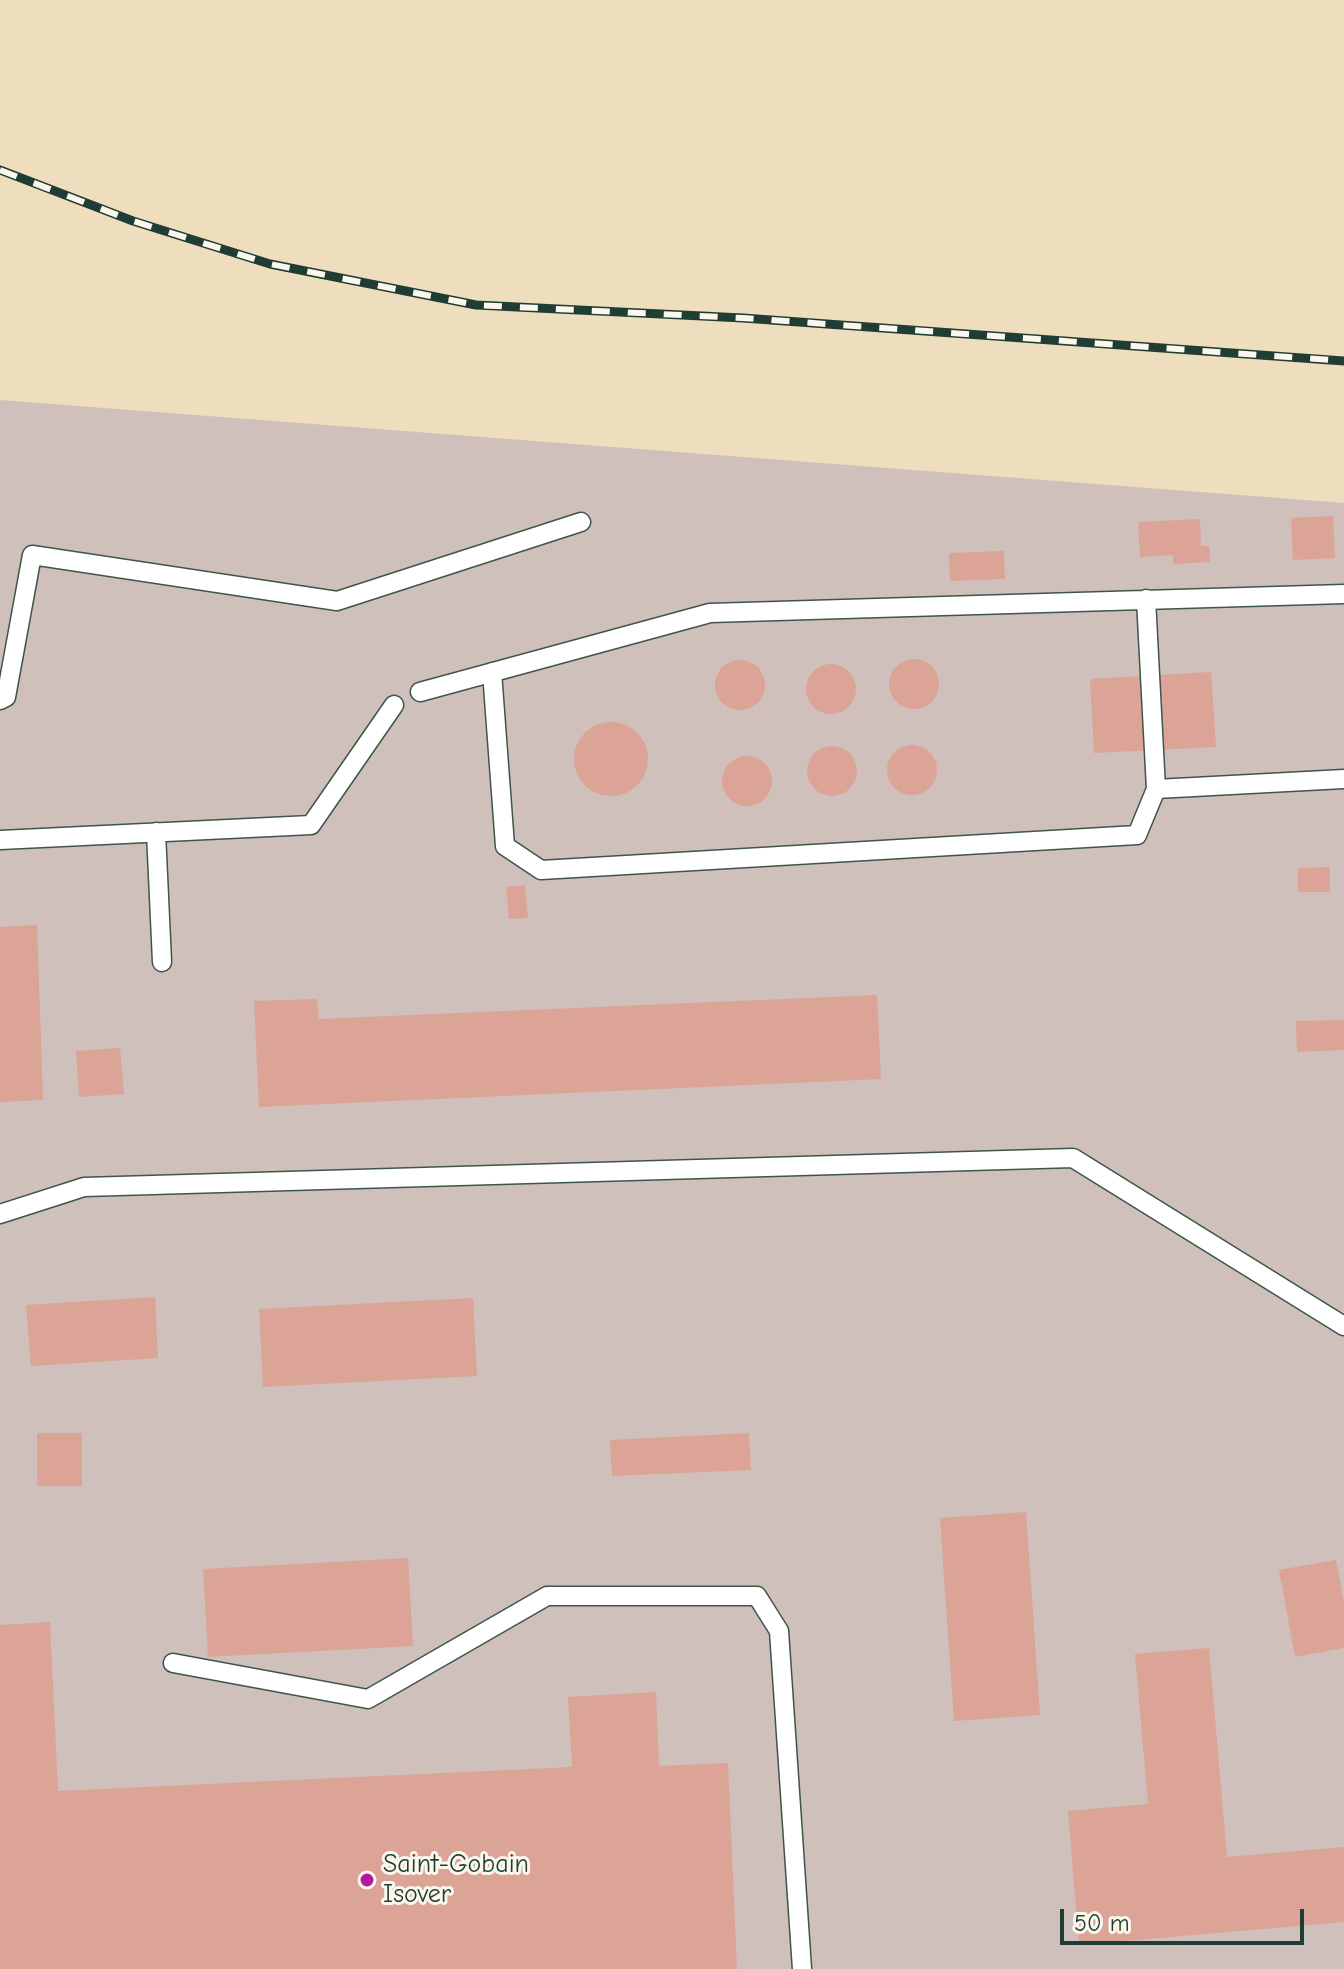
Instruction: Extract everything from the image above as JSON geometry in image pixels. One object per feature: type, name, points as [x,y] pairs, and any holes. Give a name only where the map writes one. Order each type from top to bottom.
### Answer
[{"type":"lane","points":[[0,700],[6,697],[32,555],[337,601],[581,522]]},
{"type":"lane","points":[[420,692],[710,613],[1344,594]]},
{"type":"lane","points":[[492,672],[505,846],[541,870],[1137,835],[1156,789],[1146,599]]},
{"type":"lane","points":[[0,840],[311,825],[394,705]]},
{"type":"lane","points":[[1156,789],[1344,779]]},
{"type":"lane","points":[[156,832],[162,962]]},
{"type":"lane","points":[[0,1214],[84,1187],[1073,1158],[1344,1326]]},
{"type":"lane","points":[[173,1663],[368,1699],[547,1596],[757,1596],[779,1631],[802,1969]]},
{"type":"shaded area","points":[[0,400],[1344,503],[1344,1969],[0,1969]]},
{"type":"building","points":[[1333,516],[1335,558],[1293,560],[1291,518]]},
{"type":"building","points":[[1200,519],[1201,546],[1209,546],[1210,562],[1173,564],[1173,555],[1140,557],[1138,522]]},
{"type":"building","points":[[1004,551],[1005,579],[950,581],[949,553]]},
{"type":"building","points":[[914,659],[932,666],[939,684],[932,702],[914,709],[896,702],[889,684],[896,666]]},
{"type":"building","points":[[740,660],[758,667],[765,685],[758,703],[740,710],[722,703],[715,685],[722,667]]},
{"type":"building","points":[[831,664],[849,671],[856,689],[849,707],[831,714],[813,707],[806,689],[813,671]]},
{"type":"building","points":[[1211,672],[1216,747],[1094,753],[1090,679]]},
{"type":"building","points":[[611,722],[632,728],[642,738],[648,759],[642,780],[632,790],[611,796],[590,790],[580,780],[574,759],[580,738],[590,728]]},
{"type":"building","points":[[912,745],[930,752],[937,770],[930,788],[912,795],[894,788],[887,770],[894,752]]},
{"type":"building","points":[[832,746],[850,753],[857,771],[850,789],[832,796],[814,789],[807,771],[814,753]]},
{"type":"building","points":[[747,756],[765,763],[772,781],[765,799],[747,806],[729,799],[722,781],[729,763]]},
{"type":"building","points":[[1330,867],[1330,892],[1298,892],[1298,868]]},
{"type":"building","points":[[525,885],[528,918],[509,919],[506,887]]},
{"type":"building","points":[[37,925],[43,1100],[0,1102],[0,927]]},
{"type":"building","points":[[877,995],[881,1079],[259,1107],[254,1001],[317,999],[319,1019]]},
{"type":"building","points":[[1344,1020],[1344,1050],[1297,1052],[1296,1021]]},
{"type":"building","points":[[120,1048],[124,1094],[79,1097],[76,1051]]},
{"type":"building","points":[[155,1297],[158,1358],[31,1366],[26,1305]]},
{"type":"building","points":[[473,1298],[477,1376],[263,1387],[259,1309]]},
{"type":"building","points":[[37,1433],[82,1433],[82,1486],[37,1486]]},
{"type":"building","points":[[749,1433],[751,1470],[612,1476],[610,1440]]},
{"type":"building","points":[[1026,1512],[1040,1715],[954,1721],[940,1518]]},
{"type":"building","points":[[408,1558],[413,1646],[208,1657],[203,1569]]},
{"type":"building","points":[[1336,1560],[1344,1602],[1344,1648],[1295,1657],[1279,1570]]},
{"type":"building","name":"Saint-Gobain Isover","points":[[50,1622],[58,1791],[572,1767],[568,1697],[656,1692],[659,1766],[728,1763],[737,1969],[0,1969],[0,1625]]},
{"type":"building","points":[[1209,1648],[1227,1857],[1344,1847],[1344,1922],[1079,1945],[1068,1811],[1148,1804],[1135,1654]]},
{"type":"railway","points":[[0,170],[133,221],[270,264],[476,305],[743,318],[1344,361]]},
{"type":"place","name":"Saint-Gobain Isover","points":[[367,1880]]}]
